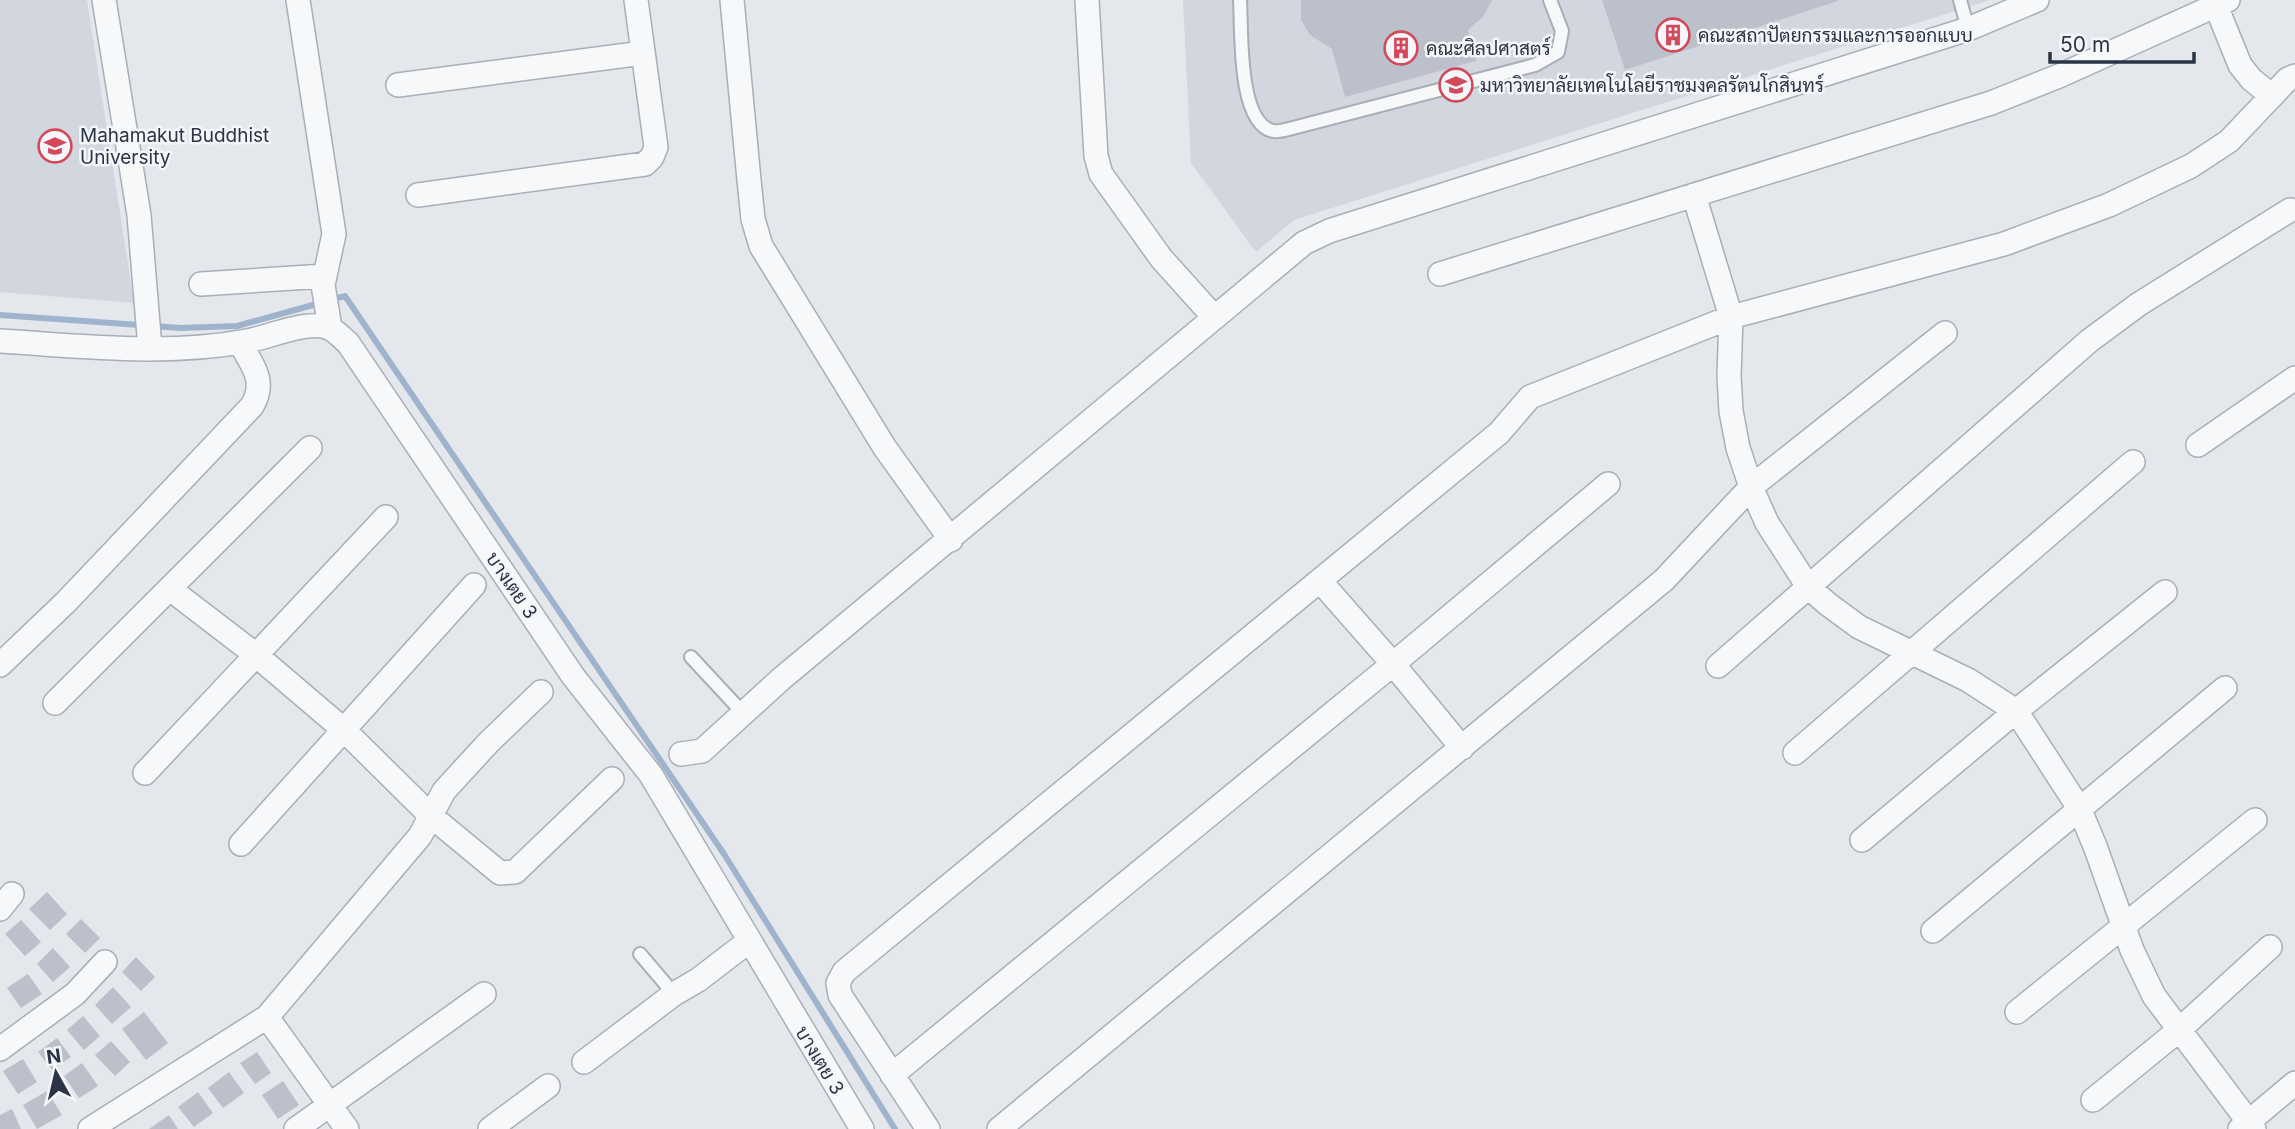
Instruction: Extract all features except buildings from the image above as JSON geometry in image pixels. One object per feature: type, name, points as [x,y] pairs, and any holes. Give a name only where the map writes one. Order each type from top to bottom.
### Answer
[{"type":"street","points":[[104,0],[139,215],[149,341]]},
{"type":"street","points":[[0,341],[122,349],[149,341],[205,348],[240,343],[328,320],[324,281],[334,234],[298,0]]},
{"type":"street","points":[[418,195],[645,164],[656,147],[636,0]]},
{"type":"street","points":[[732,0],[749,180],[761,246],[885,448],[951,540]]},
{"type":"street","points":[[1087,0],[1096,156],[1101,174],[1161,258],[1214,317]]},
{"type":"street","points":[[681,754],[702,751],[781,679],[1304,243],[1329,231],[1968,29],[2037,0]]},
{"type":"street","points":[[1440,274],[1991,103],[2059,76],[2222,3],[2240,65],[2272,96]]},
{"type":"street","points":[[398,85],[643,52]]},
{"type":"street","points":[[928,1129],[840,995],[838,983],[844,972],[1499,433],[1530,397],[1731,317],[2004,244],[2109,205],[2191,166],[2229,141],[2288,79],[2295,76]]},
{"type":"street","points":[[1694,195],[1731,317],[1729,376],[1731,411],[1738,448],[1767,523],[1810,588],[1859,627],[1968,680],[2016,711],[2079,808],[2123,927],[2154,996],[2248,1126],[2295,1083]]},
{"type":"street","points":[[1718,666],[2089,341],[2139,304],[2290,210]]},
{"type":"street","points":[[201,284],[324,281]]},
{"type":"street","name":"บางเตย 3","points":[[328,320],[348,343],[573,676],[651,775],[862,1129]]},
{"type":"street","points":[[999,1129],[1664,580],[1751,487],[1945,333]]},
{"type":"street","points":[[0,665],[66,602],[252,406],[258,396],[257,375],[240,343]]},
{"type":"street","points":[[2198,445],[2295,378]]},
{"type":"street","points":[[55,703],[310,448]]},
{"type":"street","points":[[1795,753],[2133,462]]},
{"type":"street","points":[[892,1075],[1608,484]]},
{"type":"street","points":[[145,774],[386,517]]},
{"type":"street","points":[[1321,582],[1462,748]]},
{"type":"street","points":[[241,844],[474,585]]},
{"type":"street","points":[[170,589],[256,655],[344,730],[431,816],[500,873],[515,872],[612,779]]},
{"type":"street","points":[[1862,840],[2016,711],[2165,592]]},
{"type":"street","points":[[1933,931],[2225,688]]},
{"type":"street","points":[[90,1129],[267,1017],[420,836],[444,791],[488,743],[541,692]]},
{"type":"street","points":[[2017,1012],[2255,820]]},
{"type":"street","points":[[584,1062],[749,941]]},
{"type":"street","points":[[2092,1100],[2179,1030],[2270,947]]},
{"type":"street","points":[[0,1049],[75,995],[105,962]]},
{"type":"street","points":[[296,1129],[484,994]]},
{"type":"street","points":[[267,1017],[347,1129]]},
{"type":"street","points":[[490,1129],[548,1086]]},
{"type":"lane","points":[[1240,0],[1246,93],[1253,113],[1264,126],[1273,131],[1535,65],[1558,52],[1562,31],[1550,0]]},
{"type":"lane","points":[[1960,0],[1968,29]]},
{"type":"lane","points":[[691,657],[744,714]]},
{"type":"lane","points":[[640,954],[674,994]]},
{"type":"shaded area","name":"Mahamakut Buddhist University","points":[[0,0],[87,0],[134,303],[0,292]]},
{"type":"shaded area","name":"มหาวิทยาลัยเทคโนโลยีราชมงคลรัตนโกสินทร์","points":[[1183,0],[1990,0],[1294,220],[1256,252],[1191,163]]},
{"type":"waterway","points":[[330,300],[345,296],[724,854],[895,1129]]},
{"type":"waterway","points":[[0,315],[181,328],[237,326],[320,303]]},
{"type":"place","name":"คณะสถาปัตยกรรมและการออกแบบ","points":[[1673,35]]},
{"type":"place","name":"คณะศิลปศาสตร์","points":[[1401,48]]},
{"type":"place","name":"มหาวิทยาลัยเทคโนโลยีราชมงคลรัตนโกสินทร์","points":[[1456,85]]},
{"type":"place","name":"Mahamakut Buddhist University","points":[[55,146]]}]
